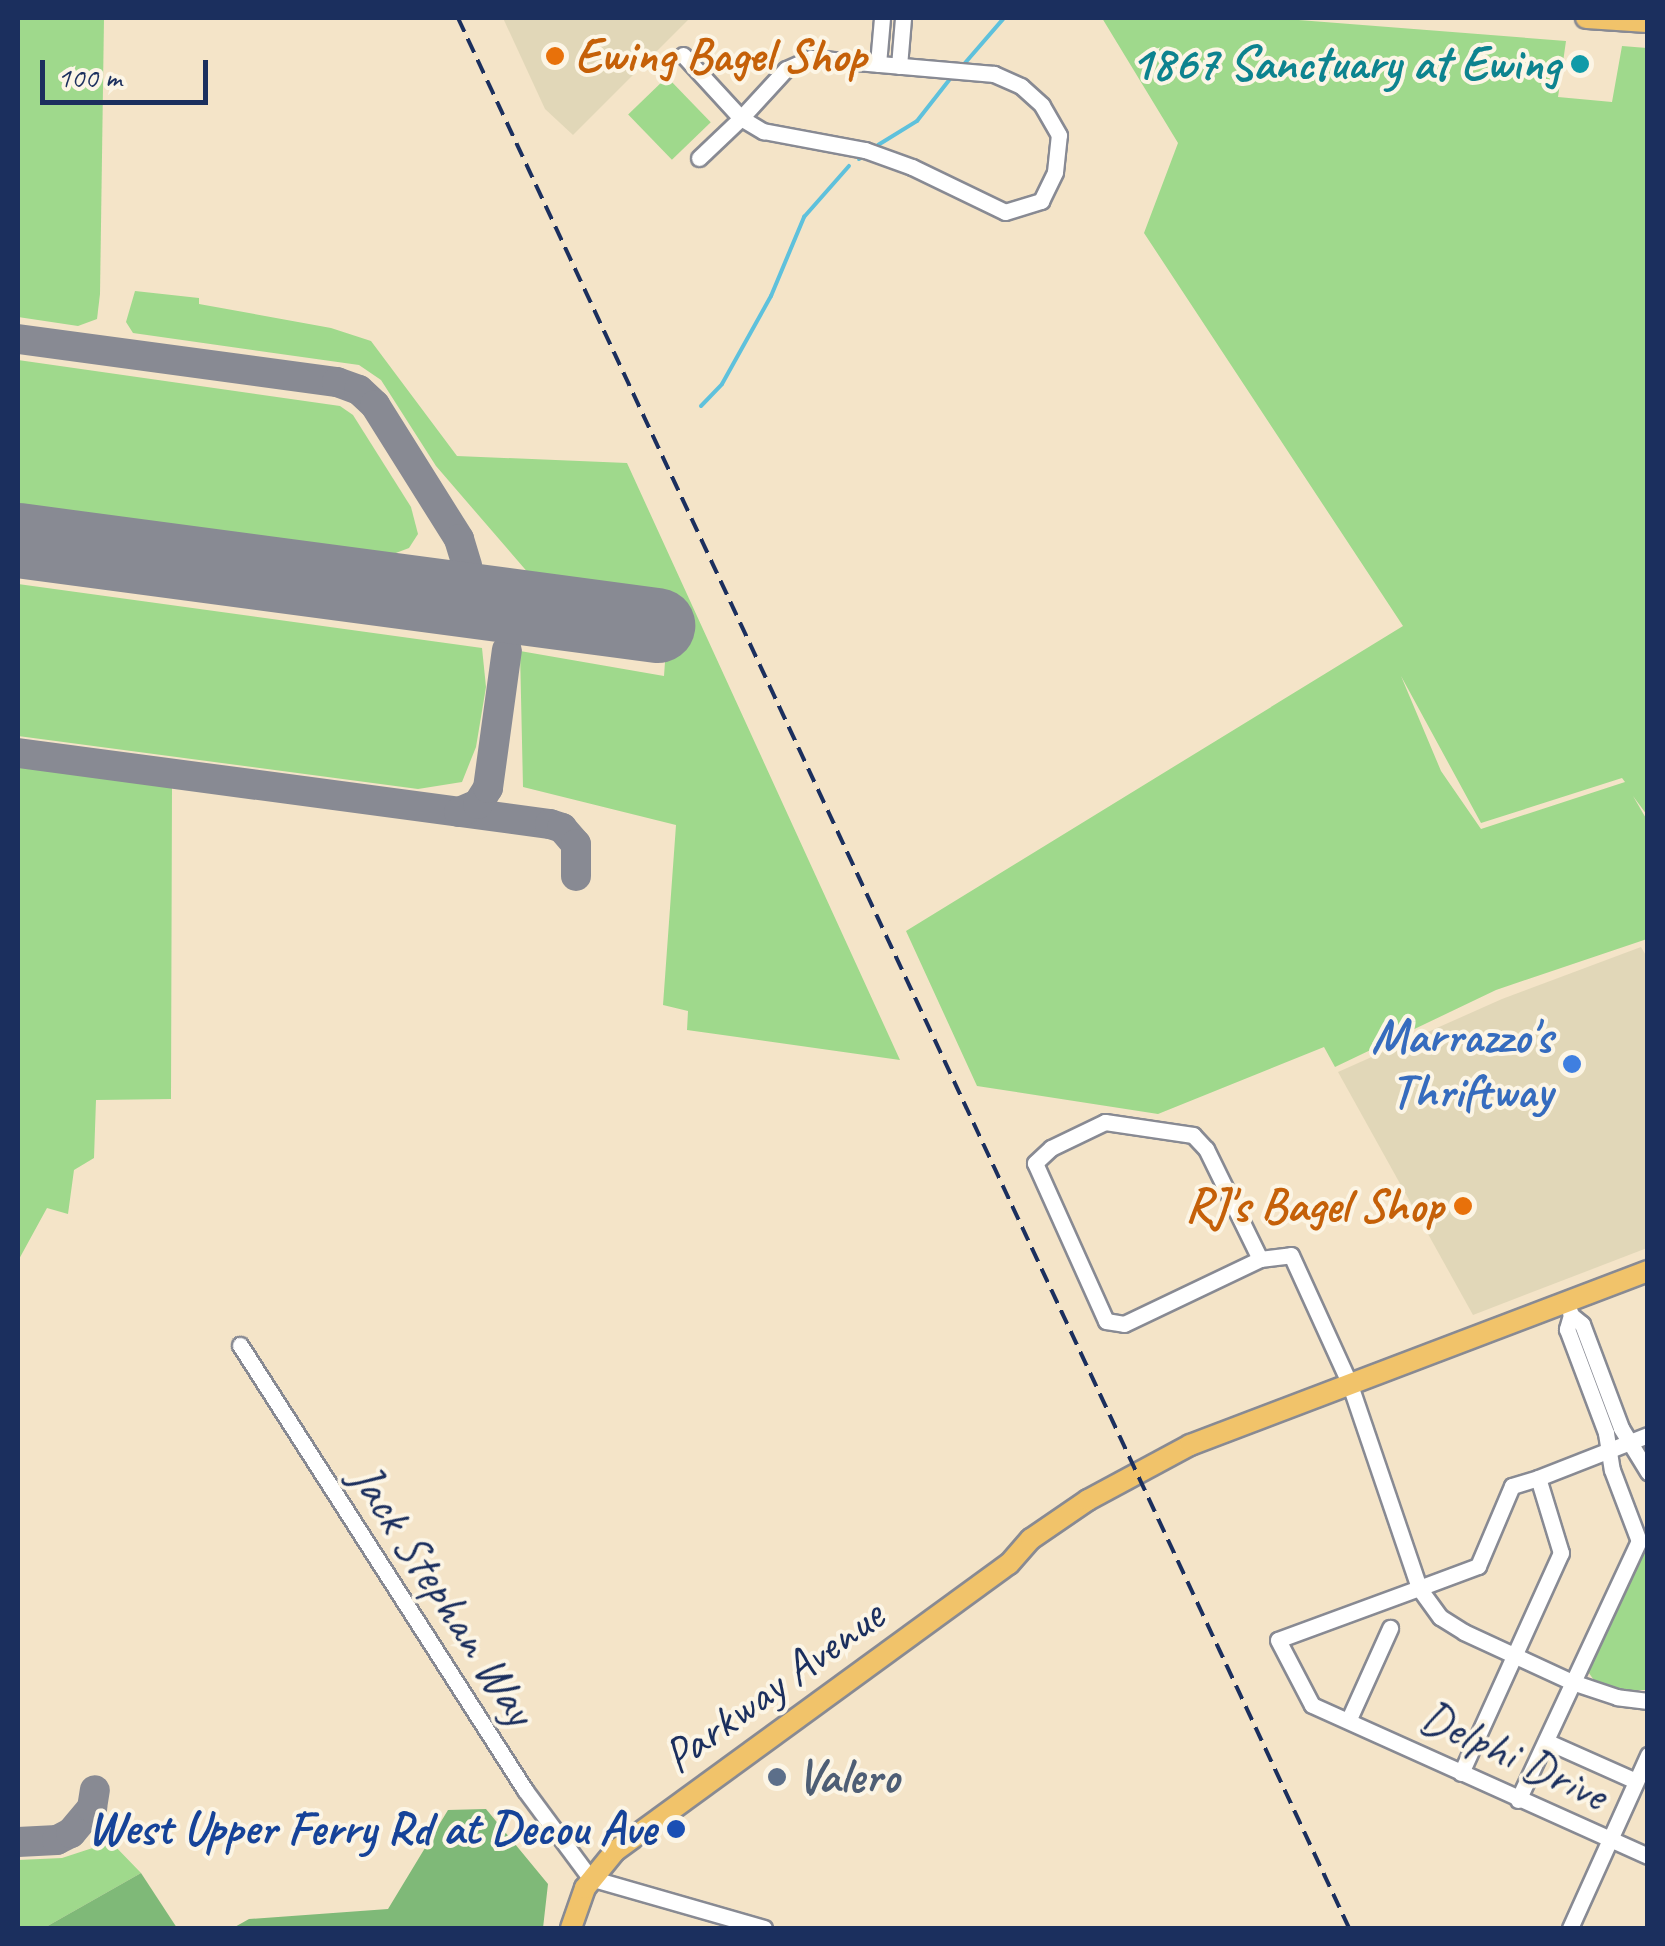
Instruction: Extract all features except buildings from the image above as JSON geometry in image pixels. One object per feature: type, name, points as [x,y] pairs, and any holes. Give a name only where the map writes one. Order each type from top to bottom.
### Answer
[{"type":"main road","points":[[1586,18],[1648,22]]},
{"type":"main road","name":"Parkway Avenue","points":[[590,1878],[615,1851],[1008,1564],[1031,1539],[1118,1481],[1190,1445],[1349,1382],[1568,1308],[1648,1271]]},
{"type":"main road","points":[[571,1928],[590,1878]]},
{"type":"street","points":[[878,64],[882,18]]},
{"type":"street","points":[[899,66],[903,18]]},
{"type":"street","points":[[682,55],[741,118],[763,131],[865,150],[912,167],[1005,212],[1041,201],[1056,172],[1059,135],[1042,105],[1021,86],[994,74],[811,58],[798,61],[741,118],[699,158]]},
{"type":"street","points":[[1260,1259],[1206,1149],[1193,1135],[1104,1122],[1051,1148],[1035,1163],[1036,1174],[1106,1321],[1124,1324],[1260,1259],[1291,1256],[1349,1382],[1419,1588],[1440,1617],[1572,1682],[1617,1697],[1648,1701]]},
{"type":"street","points":[[1568,1308],[1582,1324],[1621,1428],[1648,1472]]},
{"type":"street","points":[[1518,1800],[1643,1539],[1612,1470],[1609,1449],[1567,1329],[1568,1308]]},
{"type":"street","name":"Jack Stephan Way","points":[[240,1345],[525,1790],[590,1878]]},
{"type":"street","points":[[1419,1588],[1478,1566],[1512,1486],[1648,1435]]},
{"type":"street","points":[[1461,1773],[1560,1553],[1538,1478]]},
{"type":"street","name":"Delphi Drive","points":[[1419,1588],[1278,1640],[1312,1705],[1648,1856]]},
{"type":"street","points":[[1349,1719],[1390,1628]]},
{"type":"street","points":[[1546,1741],[1636,1780]]},
{"type":"street","points":[[1570,1928],[1648,1755]]},
{"type":"street","points":[[590,1878],[764,1928]]},
{"type":"shaded area","points":[[503,18],[690,18],[573,135],[545,109]]},
{"type":"shaded area","points":[[1641,947],[1648,959],[1647,1248],[1473,1315],[1338,1072],[1502,999]]},
{"type":"green space","points":[[18,18],[104,18],[100,294],[97,319],[78,326],[18,317]]},
{"type":"green space","points":[[1102,18],[1273,18],[1566,41],[1558,97],[1612,102],[1622,46],[1647,48],[1647,815],[1633,796],[1647,820],[1647,939],[1496,990],[1335,1067],[1324,1047],[1158,1114],[977,1086],[906,931],[1403,626],[1144,233],[1178,143]],"holes":[[[1401,676],[1481,823],[1622,778],[1625,782],[1481,829],[1441,771]]]},
{"type":"green space","points":[[667,77],[711,122],[672,160],[628,115]]},
{"type":"green space","points":[[135,291],[199,298],[199,304],[331,328],[371,341],[457,456],[627,463],[900,1060],[687,1030],[688,1011],[663,1005],[676,825],[523,787],[520,651],[664,676],[670,592],[530,575],[436,466],[381,380],[359,365],[133,333],[126,322]]},
{"type":"green space","points":[[18,360],[340,406],[353,415],[411,507],[418,534],[409,548],[388,556],[18,507]]},
{"type":"green space","points":[[18,584],[482,648],[486,687],[476,747],[462,782],[418,789],[18,736]]},
{"type":"green space","points":[[18,767],[172,787],[171,1099],[96,1100],[94,1158],[74,1170],[68,1214],[47,1208],[18,1261]]},
{"type":"green space","points":[[1647,1546],[1647,1690],[1623,1690],[1596,1683],[1586,1669],[1629,1583],[1625,1579],[1637,1555]]},
{"type":"green space","points":[[486,1809],[548,1884],[543,1928],[233,1928],[249,1919],[388,1909],[448,1810]]},
{"type":"green space","points":[[111,1842],[141,1873],[44,1928],[18,1928],[18,1860],[62,1858]]},
{"type":"green space","points":[[141,1873],[177,1928],[44,1928]]},
{"type":"waterway","points":[[965,63],[1004,18]]},
{"type":"waterway","points":[[878,145],[917,121],[950,79]]},
{"type":"waterway","points":[[701,406],[722,384],[771,296],[804,217],[849,166]]},
{"type":"taxiway","points":[[18,339],[337,382],[359,390],[375,405],[459,539],[467,566]]},
{"type":"taxiway","points":[[459,812],[478,804],[488,788],[507,650]]},
{"type":"taxiway","points":[[18,753],[550,824],[562,828],[576,844],[576,876]]},
{"type":"taxiway","points":[[18,1842],[57,1840],[71,1833],[92,1808],[95,1790]]},
{"type":"runway","points":[[18,540],[657,625]]},
{"type":"railway","points":[[458,18],[1349,1928]]},
{"type":"place","name":"Ewing Bagel Shop","points":[[555,56]]},
{"type":"place","name":"1867 Sanctuary at Ewing","points":[[1580,64]]},
{"type":"place","name":"Marrazzo's Thriftway","points":[[1572,1064]]},
{"type":"place","name":"RJ's Bagel Shop","points":[[1463,1206]]},
{"type":"place","name":"Valero","points":[[777,1777]]},
{"type":"place","name":"West Upper Ferry Rd at Decou Ave","points":[[676,1829]]}]
